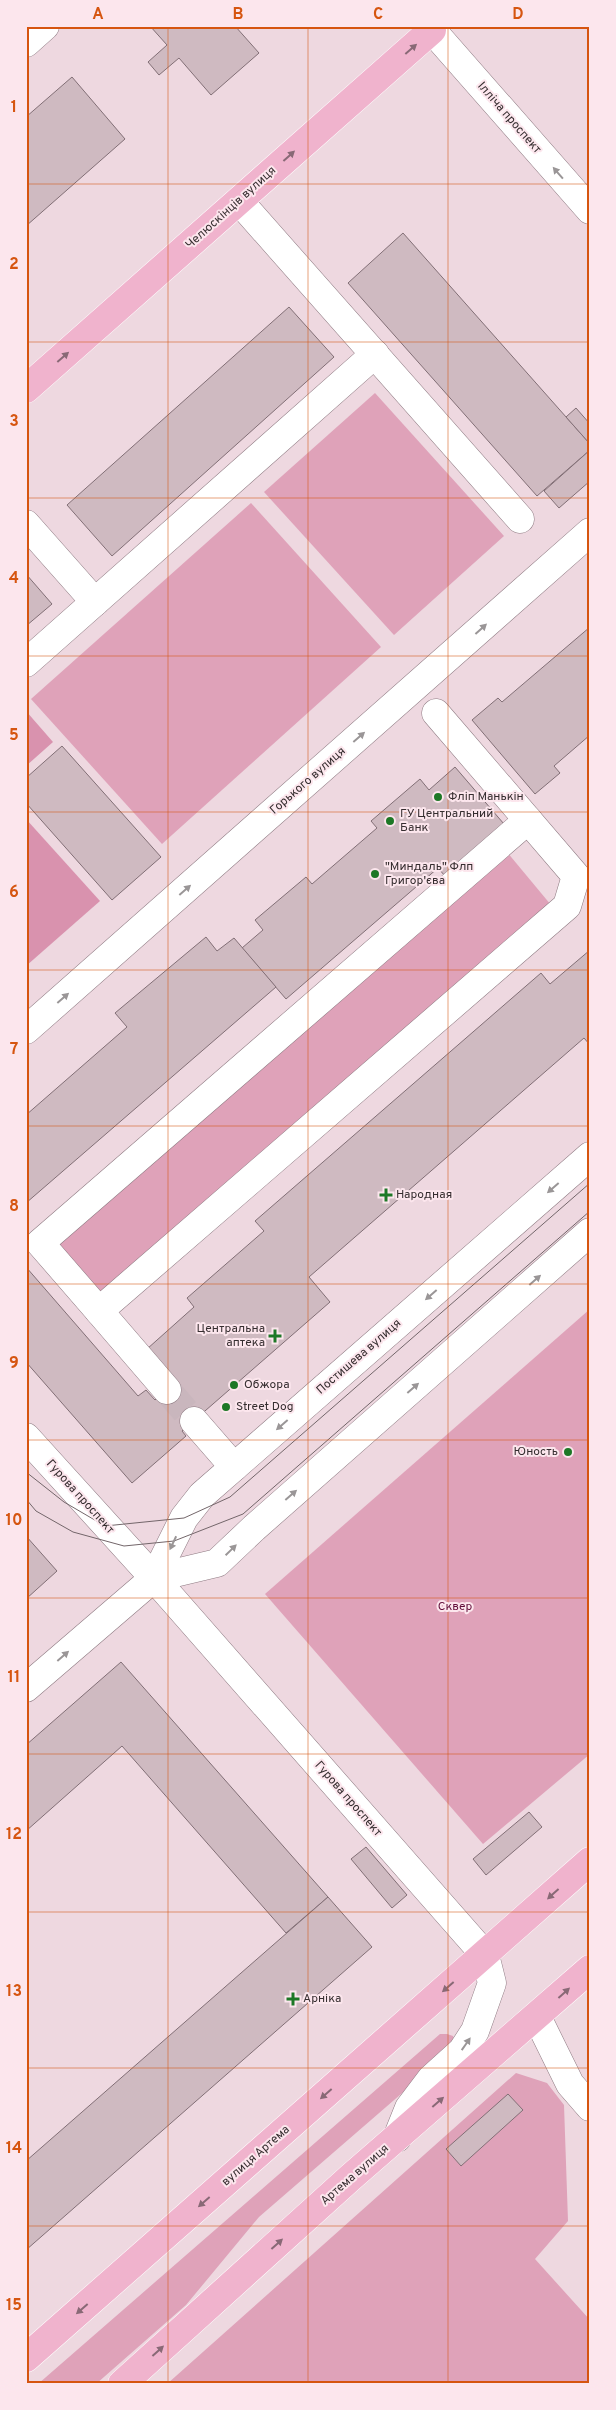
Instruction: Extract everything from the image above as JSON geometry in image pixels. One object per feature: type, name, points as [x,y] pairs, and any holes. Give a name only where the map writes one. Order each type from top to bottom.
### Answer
[{"type":"main road","name":"Челюскінців вулиця","points":[[26,389],[432,28]]},
{"type":"main road","points":[[485,1955],[590,1861]]},
{"type":"main road","name":"вулиця Артема","points":[[26,2358],[485,1955]]},
{"type":"main road","name":"Артема вулиця","points":[[122,2384],[396,2138],[590,1970]]},
{"type":"street","points":[[26,43],[45,26]]},
{"type":"street","name":"Ілліча проспект","points":[[432,28],[590,210]]},
{"type":"street","points":[[239,201],[520,519]]},
{"type":"street","points":[[26,663],[375,354]]},
{"type":"street","points":[[26,524],[95,602]]},
{"type":"street","name":"Горького вулиця","points":[[26,1030],[590,532]]},
{"type":"street","points":[[99,1311],[567,906],[576,876],[436,713]]},
{"type":"street","points":[[167,1390],[40,1243],[528,820]]},
{"type":"street","name":"Постишева вулиця","points":[[26,1688],[154,1578],[184,1518],[202,1495],[590,1156]]},
{"type":"street","name":"Постишева вулиця","points":[[154,1578],[217,1563],[254,1528],[590,1232]]},
{"type":"street","points":[[194,1421],[234,1467]]},
{"type":"street","name":"Гурова проспект","points":[[26,1437],[211,1642],[485,1955]]},
{"type":"street","points":[[396,2138],[409,2108],[430,2079],[462,2051],[475,2031],[492,1983],[485,1955]]},
{"type":"street","points":[[537,2017],[570,2084],[590,2107]]},
{"type":"green space","points":[[375,393],[504,536],[394,635],[264,492]]},
{"type":"green space","points":[[251,503],[381,647],[162,844],[31,699]]},
{"type":"green space","points":[[507,852],[551,905],[98,1294],[53,1241]]},
{"type":"green space","name":"Сквер","points":[[590,1309],[590,1754],[483,1844],[265,1594]]},
{"type":"green space","points":[[440,2034],[453,2036],[455,2042],[453,2049],[259,2217],[186,2305],[96,2384],[38,2384]]},
{"type":"green space","points":[[516,2073],[547,2083],[564,2105],[568,2221],[535,2259],[590,2320],[590,2384],[167,2384]]},
{"type":"shaded area","points":[[26,711],[53,742],[26,766]]},
{"type":"shaded area","points":[[26,819],[100,901],[26,966]]},
{"type":"building","points":[[150,26],[235,26],[259,53],[211,95],[179,58],[159,75],[148,62],[167,45]]},
{"type":"building","points":[[72,77],[125,139],[26,226],[26,117]]},
{"type":"building","points":[[403,233],[590,444],[590,450],[537,496],[348,283]]},
{"type":"building","points":[[289,307],[334,357],[112,556],[67,505]]},
{"type":"building","points":[[576,408],[590,424],[590,444],[566,417]]},
{"type":"building","points":[[590,450],[590,481],[559,508],[544,491]]},
{"type":"building","points":[[26,574],[52,604],[26,626]]},
{"type":"building","points":[[590,627],[590,735],[554,766],[560,773],[535,794],[472,720],[498,698],[502,702]]},
{"type":"building","points":[[62,746],[161,857],[112,900],[26,803],[26,778]]},
{"type":"building","points":[[455,767],[504,824],[445,876],[438,868],[286,999],[242,948],[263,930],[255,920],[306,877],[312,884],[377,828],[371,821],[420,779],[429,790]]},
{"type":"building","points":[[206,937],[217,951],[234,938],[276,987],[26,1203],[26,1115],[127,1027],[115,1013]]},
{"type":"building","points":[[590,950],[590,1045],[584,1038],[309,1277],[330,1302],[182,1431],[186,1436],[132,1483],[26,1362],[26,1267],[138,1396],[146,1390],[155,1400],[175,1382],[147,1349],[194,1307],[187,1298],[264,1231],[255,1221],[541,973],[550,984]]},
{"type":"building","points":[[26,1536],[57,1571],[26,1599]]},
{"type":"building","points":[[121,1662],[328,1897],[286,1933],[122,1746],[26,1831],[26,1745]]},
{"type":"building","points":[[529,1812],[542,1827],[486,1875],[473,1859]]},
{"type":"building","points":[[366,1847],[407,1895],[392,1908],[351,1859]]},
{"type":"building","points":[[328,1897],[372,1947],[26,2250],[26,2161]]},
{"type":"building","points":[[508,2094],[523,2110],[461,2166],[446,2149]]},
{"type":"tunnel","points":[[167,1390],[194,1421]]},
{"type":"tram line","points":[[26,1472],[64,1502],[105,1526],[184,1518],[230,1497],[590,1183]]},
{"type":"tram line","points":[[26,1499],[36,1511],[73,1532],[124,1546],[174,1541],[243,1514],[590,1211]]},
{"type":"place","name":"Фліп Манькін","points":[[438,797]]},
{"type":"place","name":"ГУ Центральний Банк","points":[[390,821]]},
{"type":"place","name":"\"Миндаль\" Флп Григор'єва","points":[[375,874]]},
{"type":"place","name":"Народная","points":[[386,1195]]},
{"type":"place","name":"Центральна аптека","points":[[275,1336]]},
{"type":"place","name":"Обжора","points":[[234,1385]]},
{"type":"place","name":"Street Dog","points":[[226,1407]]},
{"type":"place","name":"Юность","points":[[568,1452]]},
{"type":"place","name":"Арніка","points":[[293,1999]]}]
